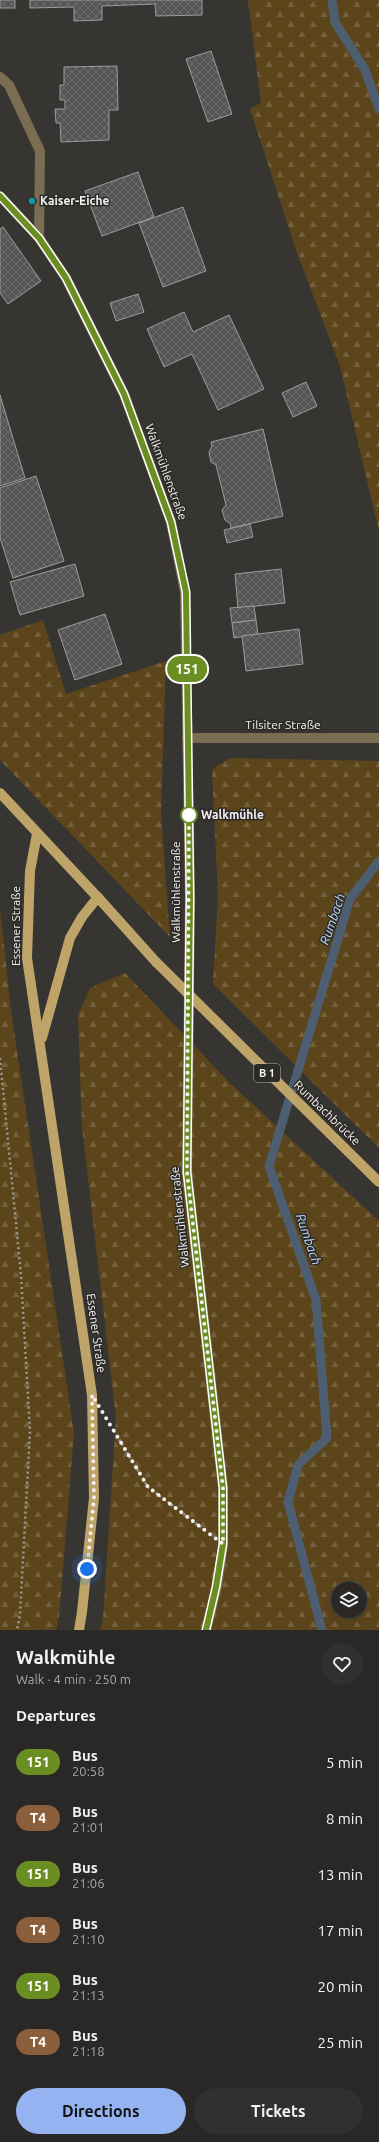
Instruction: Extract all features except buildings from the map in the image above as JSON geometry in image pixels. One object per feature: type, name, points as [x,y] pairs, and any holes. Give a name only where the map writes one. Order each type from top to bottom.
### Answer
[{"type":"main road","name":"B 1","points":[[0,793],[98,897]]},
{"type":"main road","name":"Essener Straße","points":[[37,834],[30,871],[27,958],[41,1042],[92,1395],[94,1498],[82,1612],[78,1630]]},
{"type":"main road","name":"Essener Straße","points":[[41,1042],[70,938],[82,917],[98,897]]},
{"type":"main road","name":"Rumbachbrücke","points":[[98,897],[156,962],[379,1182]]},
{"type":"street","points":[[0,77],[8,85],[40,151],[39,238]]},
{"type":"street","name":"Walkmühlenstraße","points":[[0,196],[39,238],[66,278],[124,394],[171,522],[186,592],[190,906],[187,1172],[223,1488],[223,1544],[216,1587],[206,1630]]},
{"type":"street","name":"Tilsiter Straße","points":[[188,738],[379,738]]},
{"type":"path","points":[[0,1058],[21,1275],[30,1431],[20,1615],[17,1630]]},
{"type":"path","points":[[112,1428],[148,1487],[223,1544]]},
{"type":"green space","points":[[248,0],[379,0],[379,531],[340,366],[297,253],[250,109],[261,103]]},
{"type":"green space","points":[[43,620],[66,694],[166,661],[161,813],[170,937],[0,760],[0,635]]},
{"type":"green space","points":[[230,758],[379,761],[379,1148],[213,984],[218,896],[212,769]]},
{"type":"green space","points":[[0,909],[11,1011],[74,1433],[59,1617],[56,1630],[0,1630]]},
{"type":"green space","points":[[125,973],[230,1083],[379,1221],[379,1630],[100,1630],[103,1619],[116,1418],[82,1127],[78,1015],[90,988]]},
{"type":"waterway","name":"Rumbach","points":[[332,0],[335,22],[365,70],[379,109]]},
{"type":"waterway","name":"Rumbach","points":[[322,1630],[288,1502],[298,1465],[327,1438],[316,1300],[269,1166],[350,899],[379,861]]},
{"type":"bus line","name":"151","points":[[0,196],[39,238],[66,278],[124,394],[171,522],[186,592],[190,898],[187,1172],[211,1370],[223,1488],[223,1544],[216,1587],[206,1630]]},
{"type":"place","name":"Kaiser-Eiche","points":[[32,201]]},
{"type":"place","name":"Walkmühle","points":[[189,815]]},
{"type":"route","points":[[87,1569],[94,1498],[92,1395],[148,1487],[223,1544],[223,1488],[211,1370],[187,1172],[190,898],[189,815]]}]
